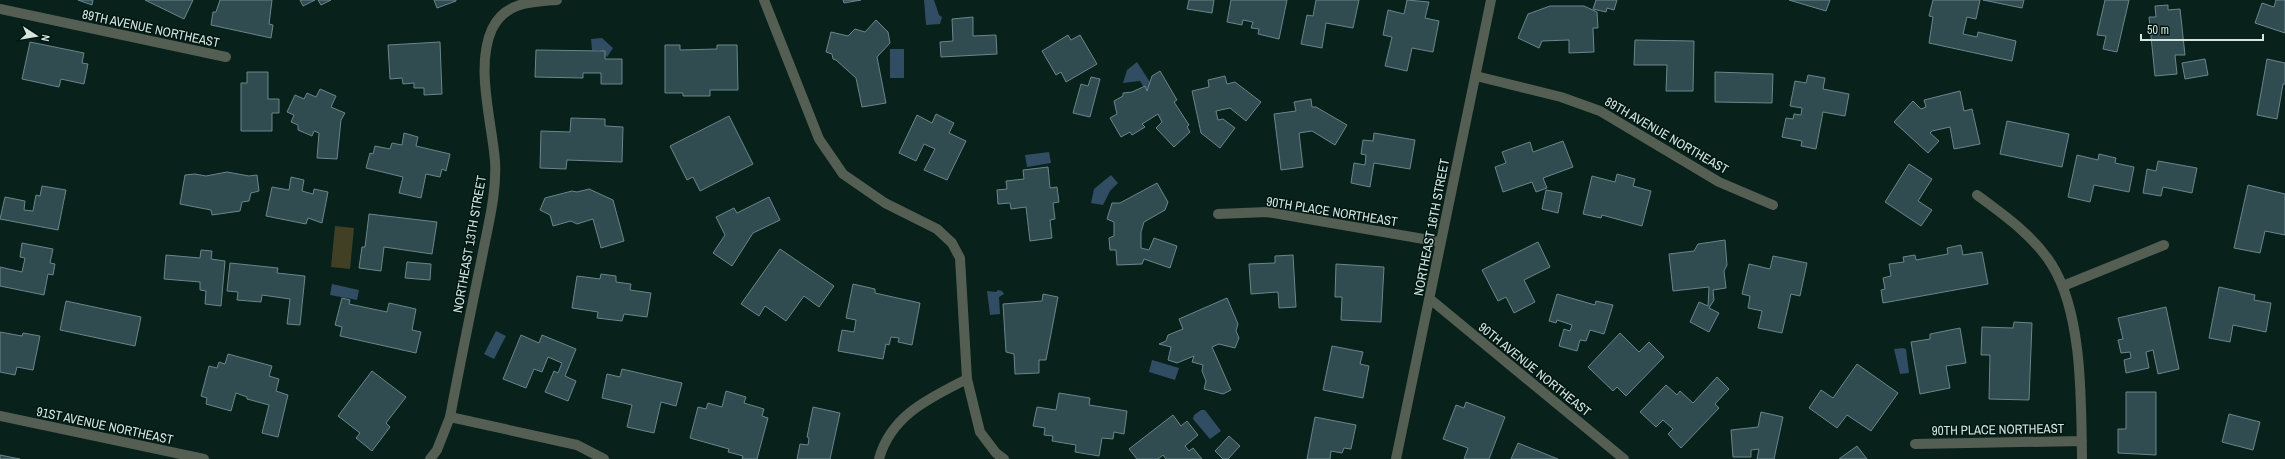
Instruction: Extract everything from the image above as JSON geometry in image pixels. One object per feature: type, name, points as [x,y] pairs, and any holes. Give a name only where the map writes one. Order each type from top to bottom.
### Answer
[{"type":"street","name":"NORTHEAST 13TH STREET","points":[[430,459],[437,450],[450,417],[496,181],[485,71],[487,49],[492,30],[501,17],[515,5],[527,2],[557,0]]},
{"type":"street","points":[[764,0],[819,139],[844,174],[885,203],[937,229],[952,243],[960,258],[967,379],[980,432],[996,453],[1004,459]]},
{"type":"street","name":"NORTHEAST 16TH STREET","points":[[1396,459],[1492,0]]},
{"type":"street","name":"89TH AVENUE NORTHEAST","points":[[0,9],[226,57]]},
{"type":"street","name":"89TH AVENUE NORTHEAST","points":[[1476,76],[1561,97],[1600,110],[1719,182],[1773,205]]},
{"type":"street","points":[[1976,195],[2010,218],[2033,242],[2052,264],[2063,286],[2078,346],[2082,459]]},
{"type":"street","name":"90TH PLACE NORTHEAST","points":[[1218,214],[1267,212],[1441,242]]},
{"type":"street","points":[[2063,286],[2164,245]]},
{"type":"street","name":"90TH AVENUE NORTHEAST","points":[[1430,299],[1624,459]]},
{"type":"street","points":[[879,459],[882,448],[895,424],[918,405],[967,379]]},
{"type":"street","name":"91ST AVENUE NORTHEAST","points":[[0,416],[204,459]]},
{"type":"street","points":[[450,417],[577,445],[604,459]]},
{"type":"street","name":"90TH PLACE NORTHEAST","points":[[1915,444],[2082,441]]},
{"type":"shaded area","points":[[335,226],[354,228],[350,269],[331,267]]},
{"type":"water","points":[[924,0],[934,0],[939,15],[942,17],[940,24],[926,25]]},
{"type":"water","points":[[602,38],[613,48],[607,57],[600,50],[592,50],[591,39]]},
{"type":"water","points":[[890,49],[904,49],[904,78],[890,78]]},
{"type":"water","points":[[1137,62],[1153,87],[1146,91],[1140,81],[1123,83],[1127,70]]},
{"type":"water","points":[[1049,152],[1051,163],[1027,167],[1025,155]]},
{"type":"water","points":[[1111,175],[1118,183],[1110,191],[1103,205],[1091,203],[1094,189]]},
{"type":"water","points":[[332,284],[359,290],[357,300],[330,295]]},
{"type":"water","points":[[998,290],[1002,291],[1004,294],[999,297],[1000,314],[990,315],[987,291],[996,292]]},
{"type":"water","points":[[496,331],[506,336],[494,359],[484,354]]},
{"type":"water","points":[[1894,349],[1906,349],[1909,373],[1900,374]]},
{"type":"water","points":[[1152,360],[1179,368],[1175,380],[1149,372]]},
{"type":"water","points":[[1201,410],[1205,410],[1221,431],[1210,439],[1193,419],[1194,415]]},
{"type":"building","points":[[78,0],[93,0],[92,5]]},
{"type":"building","points":[[145,0],[193,0],[184,19]]},
{"type":"building","points":[[220,0],[272,0],[269,24],[273,25],[271,38],[211,25],[213,12],[216,12]]},
{"type":"building","points":[[300,0],[315,0],[303,6]]},
{"type":"building","points":[[318,0],[331,0],[321,5]]},
{"type":"building","points":[[434,0],[456,0],[456,1],[437,8]]},
{"type":"building","points":[[843,0],[861,0],[844,3]]},
{"type":"building","points":[[1189,0],[1214,0],[1212,13],[1187,9]]},
{"type":"building","points":[[1231,0],[1287,0],[1279,39],[1258,34],[1259,29],[1251,28],[1253,22],[1243,20],[1242,25],[1227,22]]},
{"type":"building","points":[[1316,0],[1359,0],[1353,28],[1326,23],[1322,48],[1301,44],[1307,15],[1313,16]]},
{"type":"building","points":[[1407,0],[1429,2],[1425,18],[1439,21],[1433,52],[1412,48],[1407,71],[1385,66],[1392,37],[1383,35],[1388,10],[1404,14]]},
{"type":"building","points":[[1596,0],[1617,0],[1614,10],[1607,8],[1606,12],[1593,9]]},
{"type":"building","points":[[1789,0],[1830,0],[1826,11]]},
{"type":"building","points":[[1933,0],[1980,0],[1976,19],[1967,17],[1963,34],[1977,37],[1978,32],[2016,41],[2012,61],[1929,43],[1933,17],[1929,16]]},
{"type":"building","points":[[1983,0],[2024,0],[2022,8]]},
{"type":"building","points":[[2105,0],[2129,0],[2117,52],[2103,49],[2106,36],[2097,35]]},
{"type":"building","points":[[2276,0],[2285,0],[2285,33],[2255,23],[2262,3],[2274,7]]},
{"type":"building","points":[[2168,5],[2168,10],[2180,9],[2185,55],[2175,55],[2177,74],[2155,76],[2149,17],[2156,17],[2155,6]]},
{"type":"building","points":[[1550,6],[1584,6],[1597,12],[1598,28],[1593,28],[1594,52],[1569,53],[1569,40],[1542,41],[1539,48],[1518,38],[1528,14]]},
{"type":"building","points":[[973,17],[973,36],[996,35],[997,54],[941,57],[940,42],[953,41],[952,19]]},
{"type":"building","points":[[876,20],[888,32],[890,43],[877,57],[886,103],[862,107],[856,78],[833,59],[832,54],[826,52],[831,32],[848,36],[855,29],[865,32]]},
{"type":"building","points":[[1068,35],[1071,40],[1080,35],[1097,64],[1066,82],[1061,72],[1056,75],[1042,51]]},
{"type":"building","points":[[1635,40],[1694,41],[1693,91],[1666,91],[1667,65],[1634,65]]},
{"type":"building","points":[[30,42],[84,53],[82,63],[88,64],[84,84],[61,79],[59,87],[22,79]]},
{"type":"building","points":[[440,42],[442,94],[424,95],[424,88],[414,88],[414,83],[403,84],[402,78],[390,79],[388,45]]},
{"type":"building","points":[[665,45],[680,45],[680,50],[717,49],[717,45],[737,45],[738,90],[710,90],[710,96],[683,96],[683,93],[665,93]]},
{"type":"building","points":[[536,50],[605,51],[605,59],[622,59],[622,84],[601,84],[601,73],[583,73],[583,78],[535,77]]},
{"type":"building","points":[[2205,59],[2208,75],[2185,79],[2182,63]]},
{"type":"building","points":[[2267,59],[2285,63],[2285,84],[2283,84],[2277,119],[2257,115]]},
{"type":"building","points":[[1160,71],[1177,100],[1174,102],[1189,125],[1187,127],[1190,132],[1174,147],[1156,128],[1162,122],[1158,114],[1142,124],[1145,127],[1132,135],[1130,132],[1121,137],[1110,118],[1117,114],[1114,101],[1123,96],[1123,93],[1132,92],[1145,86],[1147,91],[1152,76]]},
{"type":"building","points":[[247,72],[268,72],[268,99],[279,99],[279,113],[272,113],[272,131],[241,131],[241,83],[247,83]]},
{"type":"building","points":[[1715,72],[1773,74],[1772,103],[1715,102]]},
{"type":"building","points":[[1808,75],[1825,78],[1823,89],[1849,94],[1845,116],[1823,112],[1816,149],[1801,146],[1802,141],[1782,137],[1786,118],[1793,119],[1794,114],[1801,115],[1802,108],[1790,106],[1795,81],[1806,83]]},
{"type":"building","points":[[1225,76],[1227,84],[1235,82],[1261,102],[1246,121],[1230,108],[1216,111],[1218,120],[1223,119],[1235,128],[1220,148],[1201,133],[1192,91],[1209,87],[1208,80]]},
{"type":"building","points":[[1091,77],[1100,79],[1090,117],[1073,113],[1081,84],[1088,86]]},
{"type":"building","points":[[320,89],[336,96],[331,107],[345,113],[341,120],[337,159],[317,158],[319,133],[314,131],[312,136],[298,130],[298,125],[291,122],[294,115],[287,112],[295,95],[304,99],[307,93],[316,97]]},
{"type":"building","points":[[1960,91],[1964,111],[1972,109],[1980,144],[1954,149],[1950,127],[1932,131],[1930,133],[1939,141],[1928,153],[1894,122],[1913,101],[1921,109],[1926,107],[1924,100]]},
{"type":"building","points":[[1311,99],[1312,107],[1316,107],[1347,125],[1335,145],[1312,131],[1299,133],[1303,167],[1281,170],[1274,114],[1296,111],[1294,102]]},
{"type":"building","points":[[936,114],[954,123],[949,133],[966,141],[947,180],[924,170],[935,149],[924,144],[916,161],[899,153],[917,115],[932,123]]},
{"type":"building","points":[[729,116],[753,164],[700,191],[693,177],[687,180],[670,146]]},
{"type":"building","points":[[571,118],[605,119],[605,126],[623,127],[622,162],[567,160],[566,169],[540,168],[541,131],[570,132]]},
{"type":"building","points":[[2007,121],[2069,134],[2062,167],[2000,154]]},
{"type":"building","points":[[404,133],[418,137],[416,146],[450,154],[446,171],[442,169],[440,177],[426,174],[421,198],[399,193],[403,177],[366,168],[370,153],[373,154],[375,146],[390,149],[392,143],[402,145]]},
{"type":"building","points":[[1374,133],[1415,140],[1410,169],[1374,163],[1370,187],[1351,183],[1354,163],[1365,165],[1366,155],[1361,154],[1363,140],[1373,141]]},
{"type":"building","points":[[1563,141],[1573,167],[1543,178],[1547,188],[1536,192],[1532,182],[1503,192],[1495,167],[1506,163],[1502,152],[1530,142],[1533,152]]},
{"type":"building","points":[[2099,154],[2116,158],[2115,163],[2134,167],[2129,192],[2094,185],[2090,202],[2068,197],[2077,155],[2098,160]]},
{"type":"building","points":[[2158,161],[2197,168],[2192,193],[2163,187],[2161,196],[2143,193],[2147,169],[2156,171]]},
{"type":"building","points":[[1909,164],[1932,179],[1918,201],[1932,210],[1921,226],[1885,202]]},
{"type":"building","points":[[1048,167],[1050,188],[1057,187],[1059,202],[1053,203],[1055,219],[1050,220],[1052,238],[1030,241],[1026,207],[1011,209],[1010,203],[998,204],[997,190],[1007,189],[1006,181],[1024,179],[1023,170]]},
{"type":"building","points":[[227,172],[249,176],[257,175],[259,191],[251,193],[249,201],[242,202],[240,211],[212,215],[211,210],[180,204],[185,175],[195,174],[206,176]]},
{"type":"building","points":[[1617,174],[1635,179],[1633,186],[1651,191],[1642,226],[1602,215],[1601,218],[1583,214],[1592,176],[1615,182]]},
{"type":"building","points":[[291,177],[304,180],[302,191],[313,194],[314,189],[328,192],[322,223],[308,218],[306,224],[266,216],[272,187],[289,190]]},
{"type":"building","points":[[1157,183],[1168,202],[1165,210],[1144,222],[1141,232],[1141,248],[1149,250],[1154,238],[1177,246],[1170,268],[1144,259],[1142,264],[1117,265],[1116,250],[1110,250],[1109,238],[1114,236],[1114,222],[1107,219],[1112,203],[1120,203]]},
{"type":"building","points":[[2248,185],[2285,194],[2285,235],[2265,231],[2260,253],[2234,248]]},
{"type":"building","points":[[42,186],[66,190],[58,230],[0,219],[5,197],[25,201],[24,210],[33,211],[36,195],[40,196]]},
{"type":"building","points":[[589,189],[613,200],[624,241],[601,248],[593,219],[577,224],[571,221],[553,226],[550,215],[540,210],[545,198],[572,191],[577,192]]},
{"type":"building","points":[[1546,190],[1562,193],[1558,213],[1542,209]]},
{"type":"building","points":[[769,197],[780,220],[753,233],[732,266],[713,253],[725,235],[716,217],[734,208],[737,213]]},
{"type":"building","points":[[369,214],[437,222],[432,254],[384,247],[381,271],[359,268],[362,247],[365,247]]},
{"type":"building","points":[[1725,240],[1727,265],[1724,271],[1726,288],[1713,290],[1714,300],[1709,308],[1719,313],[1709,332],[1690,322],[1699,302],[1708,306],[1709,287],[1673,291],[1669,254],[1694,251],[1698,244]]},
{"type":"building","points":[[1538,242],[1550,267],[1524,280],[1535,302],[1514,313],[1506,297],[1498,301],[1482,270]]},
{"type":"building","points":[[22,243],[53,249],[50,263],[55,264],[53,275],[48,274],[44,295],[0,286],[0,267],[22,272],[25,258],[20,257]]},
{"type":"building","points":[[1961,245],[1963,255],[1982,252],[1988,284],[1883,303],[1881,290],[1885,289],[1883,278],[1891,276],[1889,264],[1904,262],[1903,257],[1915,255],[1916,260],[1948,254],[1947,248]]},
{"type":"building","points":[[780,249],[834,286],[819,307],[804,296],[786,321],[765,306],[759,316],[741,304]]},
{"type":"building","points":[[201,250],[212,251],[211,259],[225,261],[221,306],[205,304],[206,291],[200,290],[200,282],[164,279],[166,255],[200,258]]},
{"type":"building","points":[[1293,255],[1296,307],[1279,308],[1278,292],[1251,294],[1249,264],[1275,263],[1275,256]]},
{"type":"building","points":[[1773,256],[1807,263],[1800,296],[1791,294],[1782,333],[1758,328],[1762,311],[1748,308],[1750,296],[1742,294],[1749,264],[1770,269]]},
{"type":"building","points":[[407,262],[431,264],[430,280],[405,278]]},
{"type":"building","points":[[230,263],[278,268],[277,273],[305,276],[300,325],[287,324],[290,299],[262,295],[261,302],[237,300],[238,292],[227,291]]},
{"type":"building","points":[[1336,264],[1384,267],[1381,322],[1341,320],[1342,297],[1335,297]]},
{"type":"building","points":[[601,274],[616,276],[616,282],[631,284],[630,290],[651,293],[647,317],[624,314],[622,321],[597,318],[598,312],[572,308],[577,276],[600,279]]},
{"type":"building","points":[[853,284],[875,289],[875,293],[920,303],[912,345],[898,342],[899,338],[891,337],[889,345],[886,344],[883,359],[838,351],[842,330],[854,332],[856,320],[846,318]]},
{"type":"building","points":[[2219,287],[2255,295],[2254,300],[2271,303],[2266,332],[2233,325],[2230,342],[2209,338]]},
{"type":"building","points":[[1043,294],[1058,297],[1046,360],[1039,360],[1039,373],[1015,374],[1014,354],[1006,352],[1003,304],[1042,301]]},
{"type":"building","points":[[1557,294],[1595,305],[1596,301],[1613,305],[1604,334],[1590,330],[1586,341],[1580,340],[1577,351],[1559,346],[1564,329],[1570,331],[1572,325],[1557,320],[1556,323],[1549,321]]},
{"type":"building","points":[[342,298],[350,300],[349,304],[387,312],[389,303],[416,309],[412,330],[421,332],[416,353],[340,336],[342,327],[335,325]]},
{"type":"building","points":[[1227,298],[1238,324],[1236,331],[1239,338],[1235,348],[1219,344],[1212,347],[1231,390],[1223,394],[1204,389],[1206,381],[1202,371],[1203,365],[1192,362],[1194,356],[1177,363],[1168,360],[1171,347],[1159,344],[1166,341],[1168,335],[1183,329],[1179,319]]},
{"type":"building","points":[[66,301],[141,317],[135,346],[60,330]]},
{"type":"building","points":[[2166,307],[2179,369],[2158,374],[2153,350],[2146,352],[2149,368],[2126,373],[2124,360],[2131,358],[2130,352],[2121,353],[2118,340],[2123,339],[2118,318]]},
{"type":"building","points":[[2014,322],[2032,323],[2029,400],[1989,399],[1990,355],[1981,355],[1982,327],[2013,328]]},
{"type":"building","points":[[1960,328],[1966,363],[1946,366],[1950,388],[1920,394],[1911,342],[1930,339],[1930,334]]},
{"type":"building","points":[[0,332],[22,336],[23,333],[40,336],[33,370],[17,367],[15,375],[0,372]]},
{"type":"building","points":[[1620,333],[1639,352],[1649,342],[1664,357],[1626,396],[1617,387],[1613,391],[1588,367]]},
{"type":"building","points":[[521,335],[539,343],[542,335],[576,349],[565,376],[576,381],[568,401],[545,392],[554,371],[558,373],[562,363],[548,357],[542,372],[534,369],[526,388],[503,379]]},
{"type":"building","points":[[1332,346],[1363,352],[1360,364],[1369,366],[1363,398],[1323,390]]},
{"type":"building","points":[[228,354],[272,366],[269,376],[279,379],[276,391],[288,395],[278,437],[262,433],[269,405],[247,399],[247,397],[236,393],[231,411],[206,404],[207,398],[201,396],[209,366],[217,368],[219,362],[225,364]]},
{"type":"building","points":[[1857,364],[1898,393],[1871,431],[1847,415],[1837,428],[1809,408],[1821,390],[1833,398]]},
{"type":"building","points":[[622,369],[682,383],[676,406],[661,402],[654,433],[627,427],[632,405],[602,398],[607,374],[620,377]]},
{"type":"building","points":[[372,371],[406,397],[386,423],[390,427],[372,451],[356,438],[360,433],[338,416]]},
{"type":"building","points":[[1717,377],[1729,389],[1715,404],[1719,408],[1681,448],[1668,434],[1673,429],[1663,420],[1656,427],[1640,412],[1666,385],[1677,395],[1680,391],[1693,403]]},
{"type":"building","points":[[726,391],[746,397],[744,403],[764,409],[762,416],[768,418],[757,459],[742,459],[743,456],[728,452],[729,449],[690,438],[698,407],[706,409],[708,403],[722,407]]},
{"type":"building","points":[[2126,392],[2156,392],[2156,455],[2118,453],[2118,429],[2126,429]]},
{"type":"building","points":[[1059,393],[1090,398],[1089,405],[1127,411],[1124,434],[1114,432],[1113,439],[1102,438],[1099,456],[1075,452],[1076,445],[1052,441],[1053,436],[1044,435],[1045,428],[1033,426],[1037,407],[1056,410]]},
{"type":"building","points":[[1466,402],[1505,417],[1489,459],[1464,459],[1468,448],[1443,439],[1456,405],[1464,408]]},
{"type":"building","points":[[813,407],[840,413],[830,459],[797,459],[800,444],[808,445],[809,438],[807,437]]},
{"type":"building","points":[[1761,412],[1783,417],[1774,459],[1757,459],[1759,449],[1751,450],[1751,457],[1733,457],[1731,430],[1758,427]]},
{"type":"building","points":[[2229,414],[2260,422],[2253,450],[2222,442]]},
{"type":"building","points":[[1173,415],[1181,426],[1187,421],[1198,435],[1185,446],[1189,451],[1193,448],[1202,459],[1166,459],[1163,455],[1158,459],[1137,459],[1129,449]]},
{"type":"building","points":[[1315,417],[1356,425],[1351,449],[1344,448],[1342,453],[1331,451],[1330,459],[1307,459]]},
{"type":"building","points":[[1229,436],[1240,446],[1228,459],[1223,459],[1215,451]]},
{"type":"building","points":[[1518,443],[1558,459],[1511,459]]},
{"type":"building","points":[[1857,446],[1867,459],[1839,459]]},
{"type":"building","points":[[0,455],[20,459],[0,459]]}]
